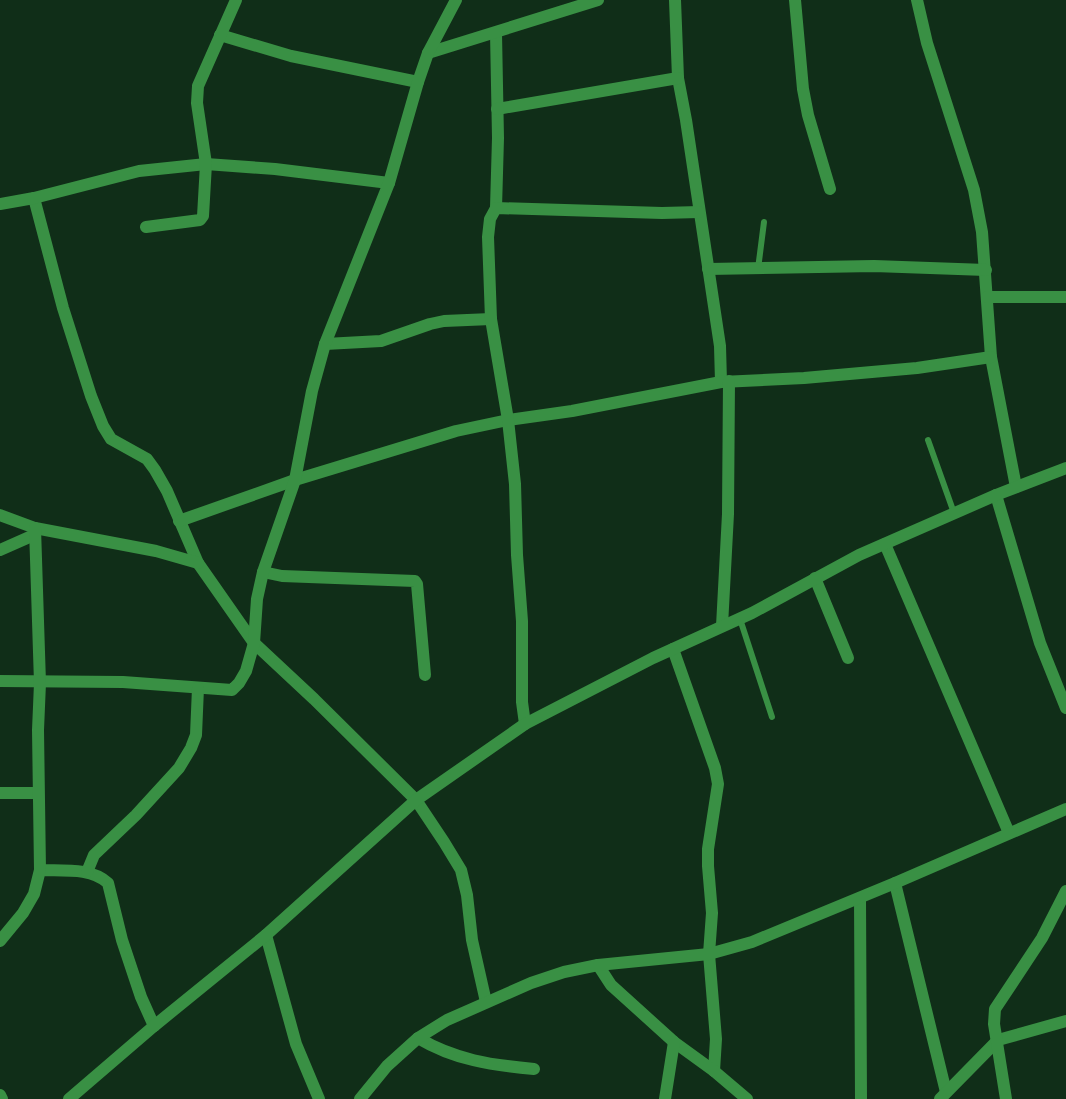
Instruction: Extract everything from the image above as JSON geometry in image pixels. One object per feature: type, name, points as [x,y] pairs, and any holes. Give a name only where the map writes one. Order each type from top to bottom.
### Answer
[{"type":"street","points":[[146,227],[200,220],[204,208],[206,164],[197,103],[198,86],[236,0]]},
{"type":"street","points":[[0,681],[123,682],[232,690],[239,682],[246,671],[254,643],[257,598],[263,572],[295,480],[312,391],[325,344],[389,183],[418,82],[429,53],[456,0]]},
{"type":"street","points":[[429,53],[598,0]]},
{"type":"street","points":[[675,0],[678,78],[725,382],[728,514],[722,626]]},
{"type":"street","points":[[795,0],[803,89],[808,115],[830,189]]},
{"type":"street","points":[[917,0],[927,44],[974,190],[986,270],[991,357],[1016,487]]},
{"type":"street","points":[[496,33],[496,208],[490,219],[488,237],[491,319],[508,420],[515,484],[522,621],[522,702],[525,724]]},
{"type":"street","points":[[220,35],[291,56],[418,82]]},
{"type":"street","points":[[496,109],[678,78]]},
{"type":"street","points":[[0,204],[34,198],[139,171],[206,164],[275,169],[389,183]]},
{"type":"street","points":[[34,198],[57,288],[91,396],[103,426],[111,439],[147,459],[155,470],[167,490],[198,563],[254,643],[416,800],[461,870],[467,895],[472,940],[486,1002]]},
{"type":"street","points":[[496,208],[699,212]]},
{"type":"street","points":[[708,269],[874,266],[986,270]]},
{"type":"street","points":[[987,297],[1066,297]]},
{"type":"street","points":[[325,344],[381,341],[444,321],[491,319]]},
{"type":"street","points":[[179,521],[295,480],[456,431],[508,420],[572,411],[725,382],[906,369],[991,357]]},
{"type":"street","points":[[69,1099],[266,935],[416,800],[525,724],[673,649],[740,619],[815,578],[885,544],[996,495],[1066,468]]},
{"type":"street","points":[[996,495],[1040,643],[1066,708]]},
{"type":"street","points":[[0,515],[34,531],[156,551],[198,563]]},
{"type":"street","points":[[0,550],[34,531]]},
{"type":"street","points":[[0,941],[34,894],[40,870],[40,683],[34,531]]},
{"type":"street","points":[[885,544],[1010,833]]},
{"type":"street","points":[[263,572],[282,576],[415,581],[425,675]]},
{"type":"street","points":[[815,578],[848,658]]},
{"type":"street","points":[[673,649],[715,768],[718,784],[708,849],[712,921],[709,954],[716,1040],[714,1071]]},
{"type":"street","points":[[87,872],[94,855],[136,815],[179,768],[196,735],[198,688]]},
{"type":"street","points":[[0,793],[39,793]]},
{"type":"street","points":[[360,1099],[387,1066],[418,1038],[447,1020],[531,983],[564,972],[598,965],[709,954],[752,942],[1066,809]]},
{"type":"street","points":[[40,870],[87,872],[101,877],[108,883],[122,940],[141,997],[154,1026]]},
{"type":"street","points":[[895,883],[943,1095]]},
{"type":"street","points":[[1006,1099],[994,1024],[995,1009],[1042,938],[1066,891]]},
{"type":"street","points":[[860,898],[861,1099]]},
{"type":"street","points":[[266,935],[296,1044],[319,1099]]},
{"type":"street","points":[[598,965],[611,985],[674,1042],[747,1099]]},
{"type":"street","points":[[943,1095],[998,1040],[1066,1021]]},
{"type":"street","points":[[418,1038],[440,1051],[456,1056],[534,1069]]},
{"type":"street","points":[[665,1099],[674,1042]]},
{"type":"street","points":[[0,1095],[2,1099]]},
{"type":"lane","points":[[758,269],[764,222]]},
{"type":"lane","points":[[928,440],[954,513]]},
{"type":"lane","points":[[740,619],[772,717]]}]
